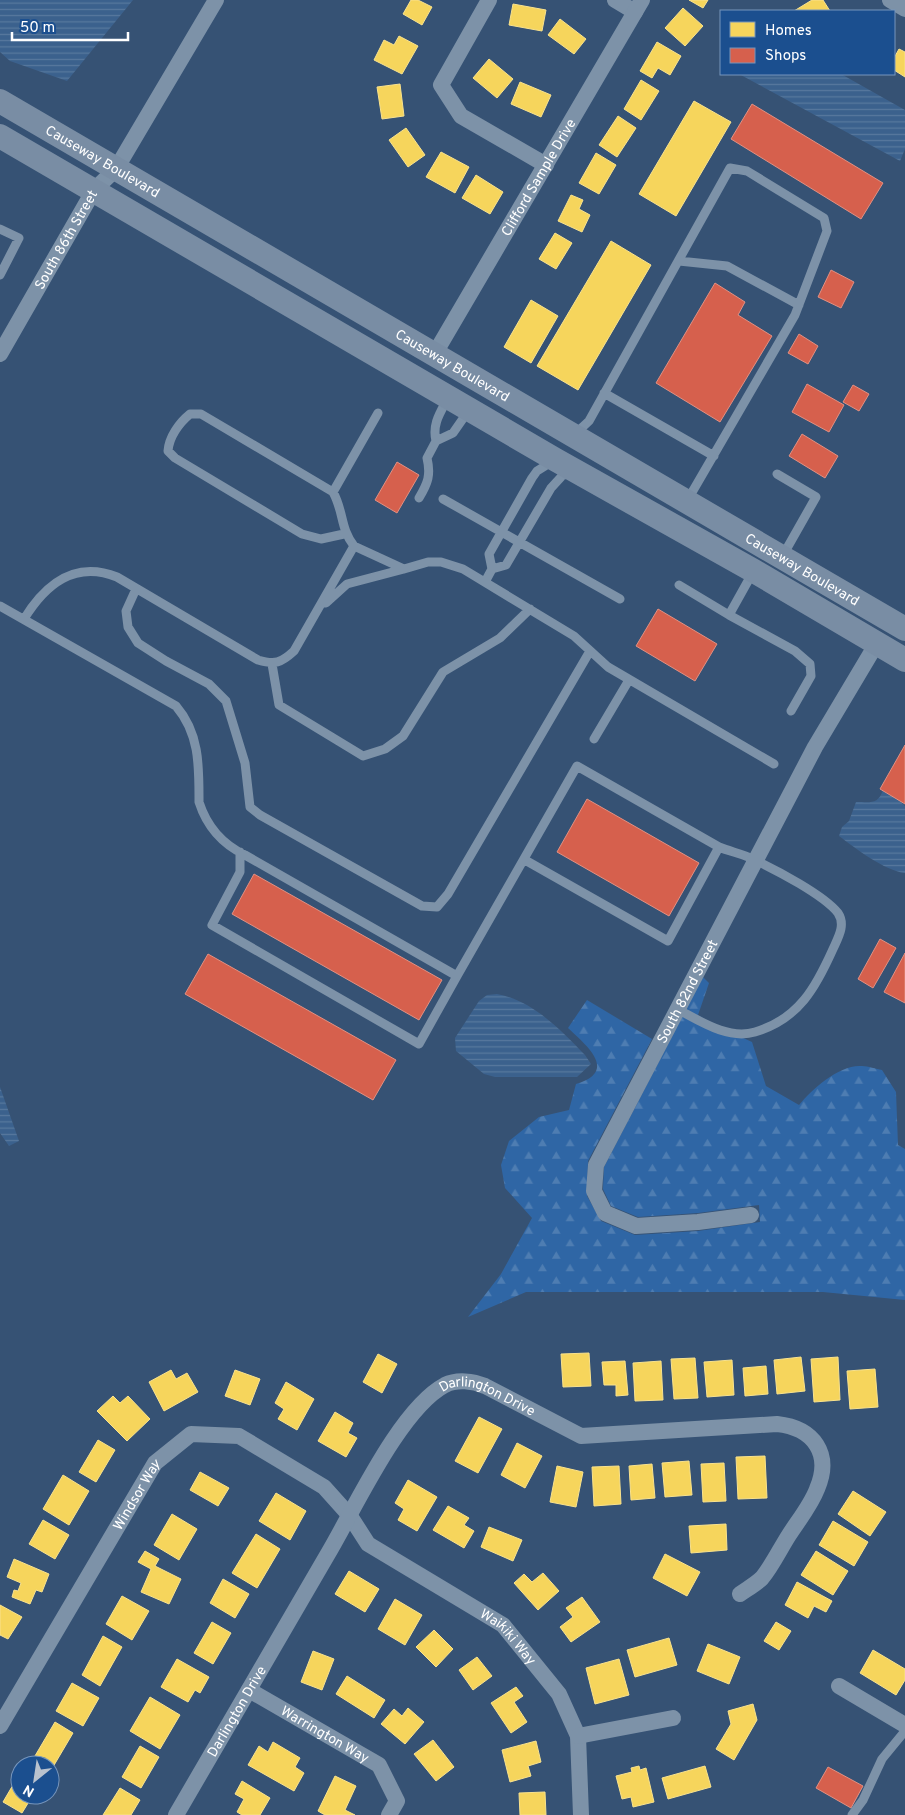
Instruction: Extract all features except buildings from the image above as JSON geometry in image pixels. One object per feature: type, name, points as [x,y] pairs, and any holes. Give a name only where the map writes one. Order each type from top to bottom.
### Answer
[{"type":"main road","name":"Causeway Boulevard","points":[[0,101],[905,629]]},
{"type":"main road","name":"Causeway Boulevard","points":[[0,136],[905,660]]},
{"type":"main road","points":[[372,352],[391,351],[422,363],[549,437],[561,439],[573,436]]},
{"type":"main road","points":[[566,465],[579,458],[592,461],[694,520],[720,532],[749,538]]},
{"type":"main road","points":[[754,571],[797,584],[905,642]]},
{"type":"street","name":"South 86th Street","points":[[0,354],[94,190],[116,169],[216,0]]},
{"type":"street","points":[[489,0],[441,85],[461,116],[546,165]]},
{"type":"street","points":[[615,0],[639,6]]},
{"type":"street","name":"Clifford Sample Drive","points":[[434,355],[639,6]]},
{"type":"street","name":"South 82nd Street","points":[[751,1215],[698,1222],[636,1226],[605,1213],[594,1191],[596,1165],[815,747],[877,643]]},
{"type":"street","name":"Darlington Drive","points":[[176,1815],[350,1516],[378,1464],[416,1410],[444,1385],[458,1381],[473,1381],[581,1436],[778,1424],[791,1426],[809,1435],[819,1450],[823,1468],[817,1491],[762,1578],[740,1594]]},
{"type":"street","name":"Windsor Way","points":[[0,1726],[156,1462],[191,1434],[239,1436],[324,1487],[350,1516]]},
{"type":"street","name":"Waikiki Way","points":[[350,1516],[368,1544],[503,1625],[559,1694],[578,1736],[581,1815]]},
{"type":"street","points":[[839,1686],[905,1725]]},
{"type":"street","name":"Warrington Way","points":[[249,1690],[379,1765],[397,1801],[389,1815]]},
{"type":"street","points":[[578,1736],[673,1718]]},
{"type":"lane","points":[[573,436],[589,421],[730,168],[747,171],[824,218],[827,230],[799,306],[687,502]]},
{"type":"lane","points":[[0,229],[19,238],[0,275]]},
{"type":"lane","points":[[678,261],[727,266],[799,306]]},
{"type":"lane","points":[[604,393],[714,456]]},
{"type":"lane","points":[[436,441],[435,423],[449,397]]},
{"type":"lane","points":[[419,498],[429,481],[430,471],[427,458],[436,441],[454,433],[470,409]]},
{"type":"lane","points":[[333,492],[378,413]]},
{"type":"lane","points":[[344,534],[321,539],[302,534],[174,458],[168,451],[169,443],[182,421],[190,414],[201,414],[333,492],[340,504],[344,534],[354,546],[404,569]]},
{"type":"lane","points":[[485,582],[492,569],[489,554],[532,478],[537,471],[566,465]]},
{"type":"lane","points":[[492,569],[506,564],[555,483],[562,476],[566,465]]},
{"type":"lane","points":[[777,474],[816,497],[782,558]]},
{"type":"lane","points":[[442,499],[620,599]]},
{"type":"lane","points":[[24,619],[36,599],[49,586],[76,573],[102,571],[258,660],[272,664],[282,662],[294,651],[354,546]]},
{"type":"lane","points":[[315,615],[333,594],[347,584],[428,562],[441,562],[463,569],[574,636],[608,667],[774,764]]},
{"type":"lane","points":[[729,614],[754,571]]},
{"type":"lane","points":[[679,585],[795,651],[810,664],[811,676],[791,711]]},
{"type":"lane","points":[[136,589],[126,611],[128,628],[138,643],[166,661],[209,684],[226,701],[245,763],[246,788],[250,807],[260,815],[422,906],[437,906],[448,894],[590,651]]},
{"type":"lane","points":[[0,606],[176,706],[188,722],[196,740],[199,802],[202,811],[212,828],[228,847],[240,852],[457,976]]},
{"type":"lane","points":[[272,664],[279,706],[363,756],[385,749],[403,736],[444,672],[500,638],[530,609]]},
{"type":"lane","points":[[594,739],[629,680]]},
{"type":"lane","points":[[240,852],[240,872],[212,925],[419,1044],[577,766],[719,847],[756,860],[822,898],[839,915],[841,931],[815,987],[798,1006],[780,1020],[754,1032],[731,1034],[677,1009]]},
{"type":"lane","points":[[525,860],[668,940],[719,847]]},
{"type":"lane","points":[[852,1815],[863,1800],[882,1758],[905,1731]]},
{"type":"green space","points":[[703,977],[709,983],[698,1015],[752,1042],[766,1086],[799,1105],[819,1085],[836,1073],[854,1066],[867,1066],[882,1070],[896,1092],[898,1145],[905,1149],[905,1300],[823,1292],[526,1292],[468,1317],[501,1274],[532,1218],[505,1188],[501,1165],[509,1141],[539,1117],[569,1110],[576,1084],[589,1079],[595,1072],[597,1065],[595,1057],[568,1028],[587,1000],[652,1039],[588,1161],[587,1196],[601,1221],[635,1235],[698,1231],[760,1222],[759,1205],[698,1213],[638,1217],[611,1206],[603,1189],[604,1167]]},
{"type":"shaded area","points":[[0,0],[133,0],[67,81],[10,61],[0,52]]},
{"type":"shaded area","points":[[741,75],[843,75],[905,110],[905,149],[900,161]]},
{"type":"shaded area","points":[[883,790],[895,796],[905,806],[905,873],[880,864],[839,836],[842,827],[849,821],[856,802],[873,802],[879,798]]},
{"type":"shaded area","points":[[497,994],[522,1003],[545,1017],[576,1045],[591,1064],[577,1077],[495,1077],[484,1074],[456,1051],[455,1038],[479,1001],[487,995]]},
{"type":"shaded area","points":[[0,1087],[19,1141],[9,1146],[0,1133]]}]
